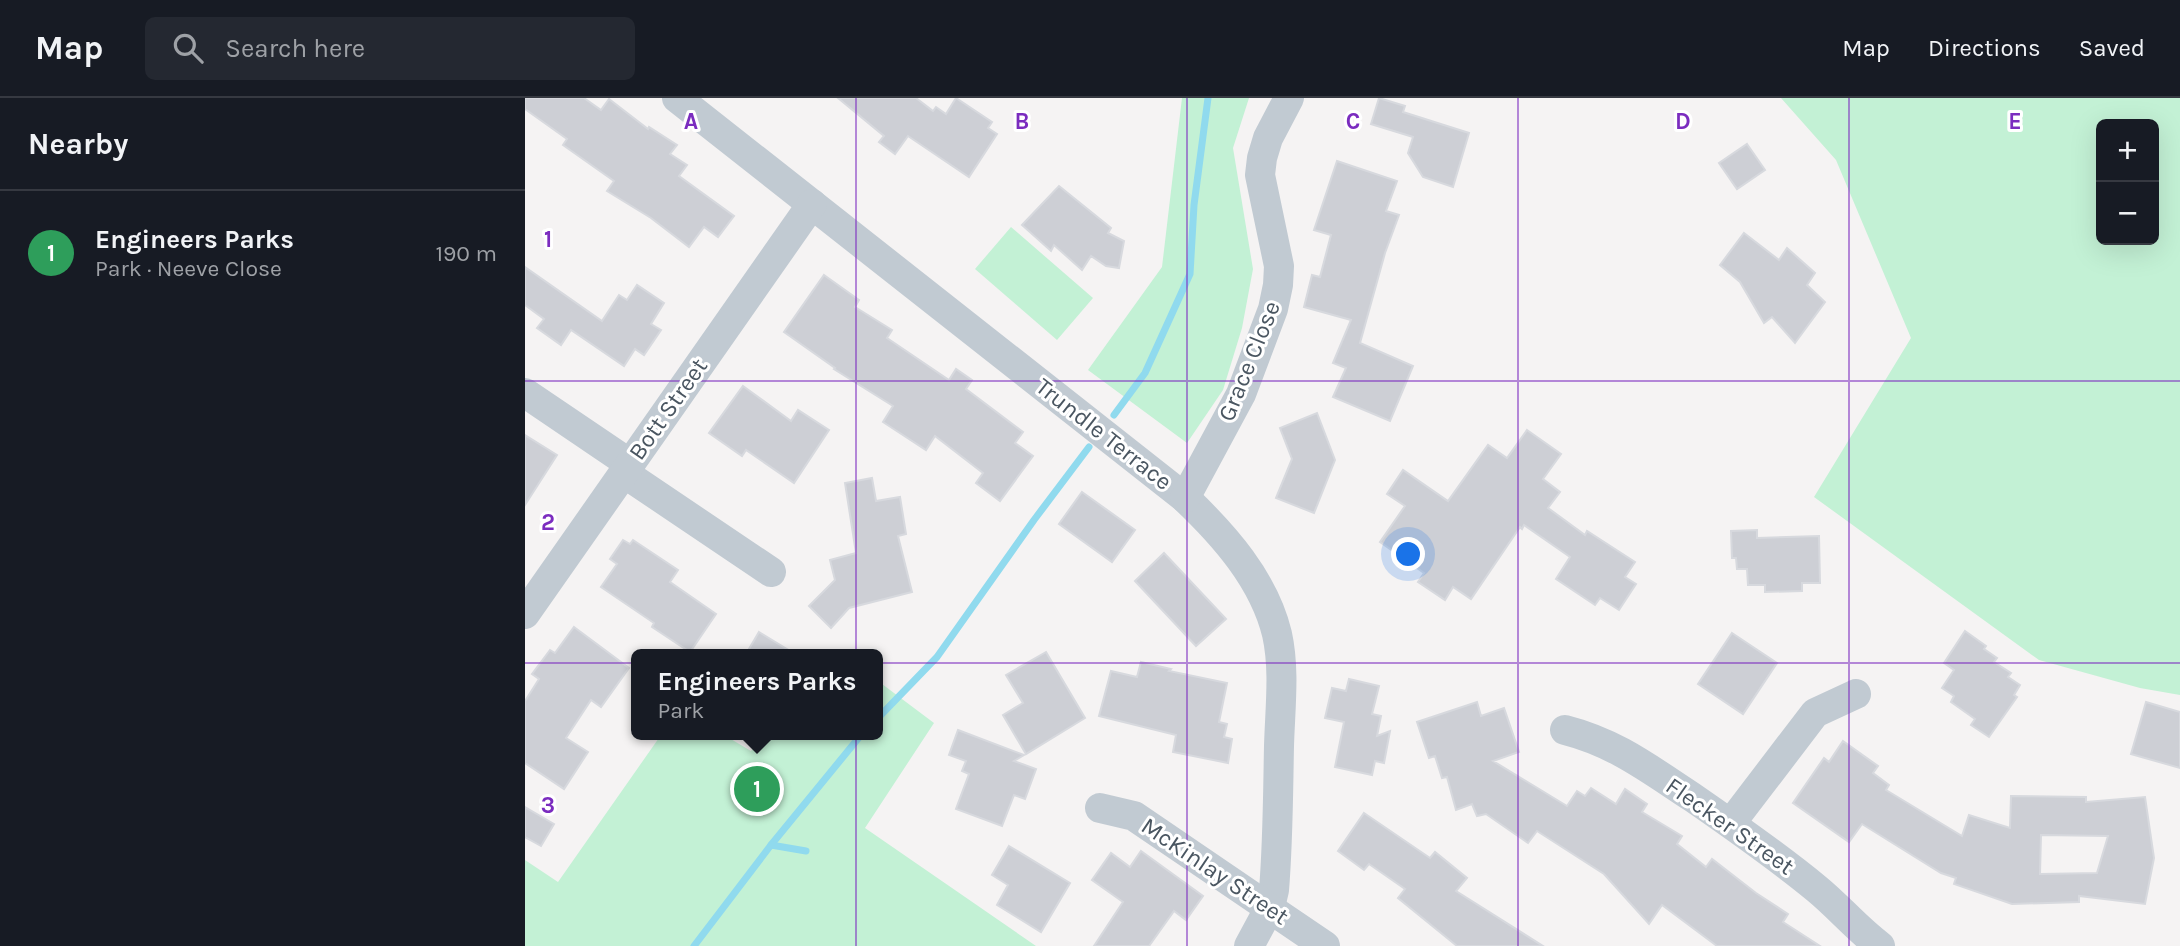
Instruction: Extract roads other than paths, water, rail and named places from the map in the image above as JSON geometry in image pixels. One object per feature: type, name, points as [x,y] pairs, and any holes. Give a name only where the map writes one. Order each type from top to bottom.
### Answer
[{"type":"street","name":"Trundle Terrace","points":[[677,98],[1185,498],[1214,526],[1241,560],[1261,595],[1277,633],[1282,670],[1276,869],[1270,907],[1249,946]]},
{"type":"street","name":"Grace Close","points":[[1185,498],[1241,394],[1273,309],[1279,266],[1260,175],[1268,138],[1289,98]]},
{"type":"street","name":"Bott Street","points":[[525,614],[811,204]]},
{"type":"street","points":[[525,393],[771,572]]},
{"type":"street","points":[[1731,823],[1815,713],[1856,694]]},
{"type":"street","name":"Flecker Street","points":[[1565,730],[1591,737],[1622,751],[1731,823],[1809,882],[1859,930],[1880,946]]},
{"type":"street","name":"McKinlay Street","points":[[1100,808],[1134,816],[1325,946]]},
{"type":"waterway","points":[[1114,415],[1145,373],[1190,274],[1194,205],[1208,98]]},
{"type":"waterway","points":[[883,713],[937,657],[1089,447]]},
{"type":"waterway","points":[[771,845],[857,740]]},
{"type":"waterway","points":[[694,946],[771,845],[806,851]]},
{"type":"place","name":"Engineers Parks","points":[[757,789]]}]
